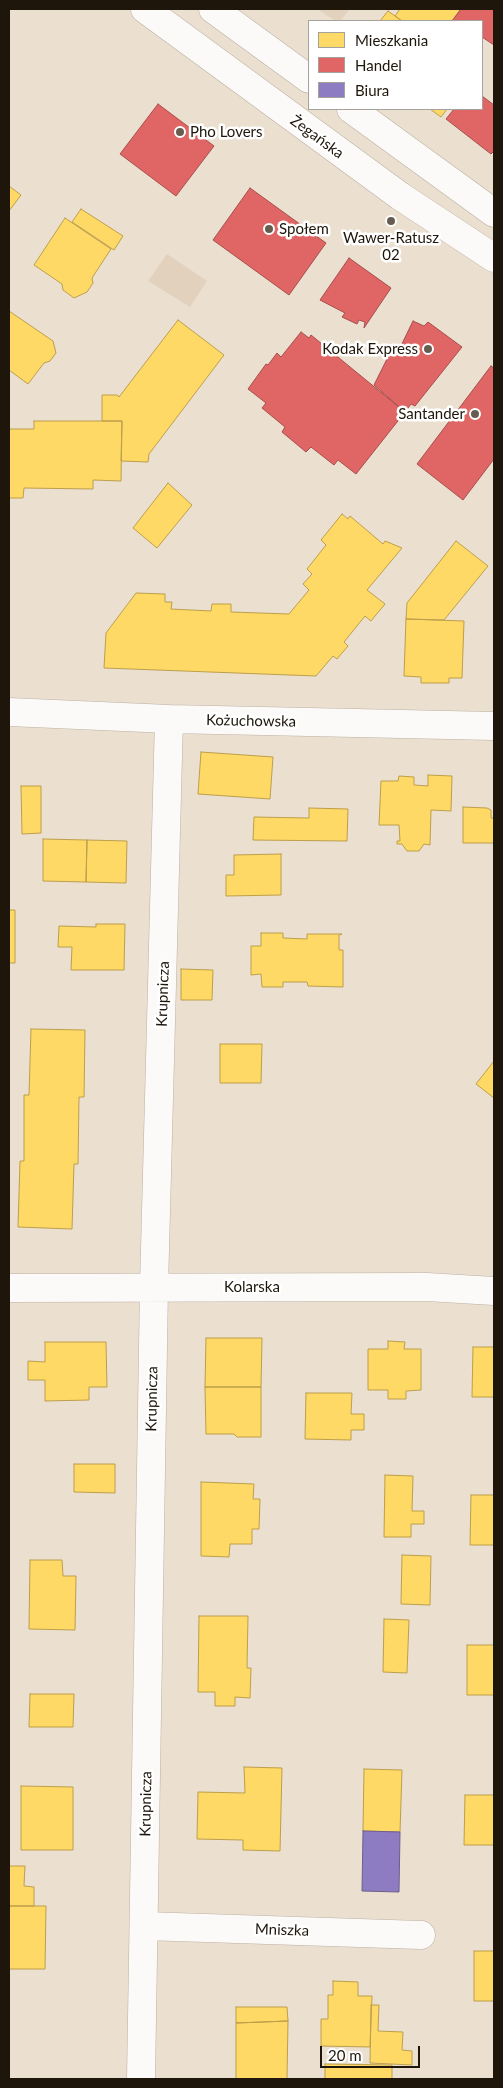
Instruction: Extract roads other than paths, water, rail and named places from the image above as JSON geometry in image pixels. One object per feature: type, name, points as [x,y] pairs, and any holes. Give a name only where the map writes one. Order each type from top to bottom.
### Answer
[{"type":"street","name":"Żegańska","points":[[145,9],[400,196],[494,258]]},
{"type":"street","points":[[213,9],[308,78]]},
{"type":"street","points":[[352,110],[494,213]]},
{"type":"street","name":"Kożuchowska","points":[[9,712],[169,719],[494,726]]},
{"type":"street","name":"Krupnicza","points":[[140,2079],[154,1287],[169,719]]},
{"type":"street","name":"Kolarska","points":[[9,1288],[427,1287],[494,1291]]},
{"type":"street","name":"Mniszka","points":[[144,1926],[421,1935]]},
{"type":"place","name":"Pho Lovers","points":[[180,132]]},
{"type":"place","name":"Wawer-Ratusz 02","points":[[391,221]]},
{"type":"place","name":"Społem","points":[[269,229]]},
{"type":"place","name":"Kodak Express","points":[[428,349]]},
{"type":"place","name":"Santander","points":[[475,414]]}]
